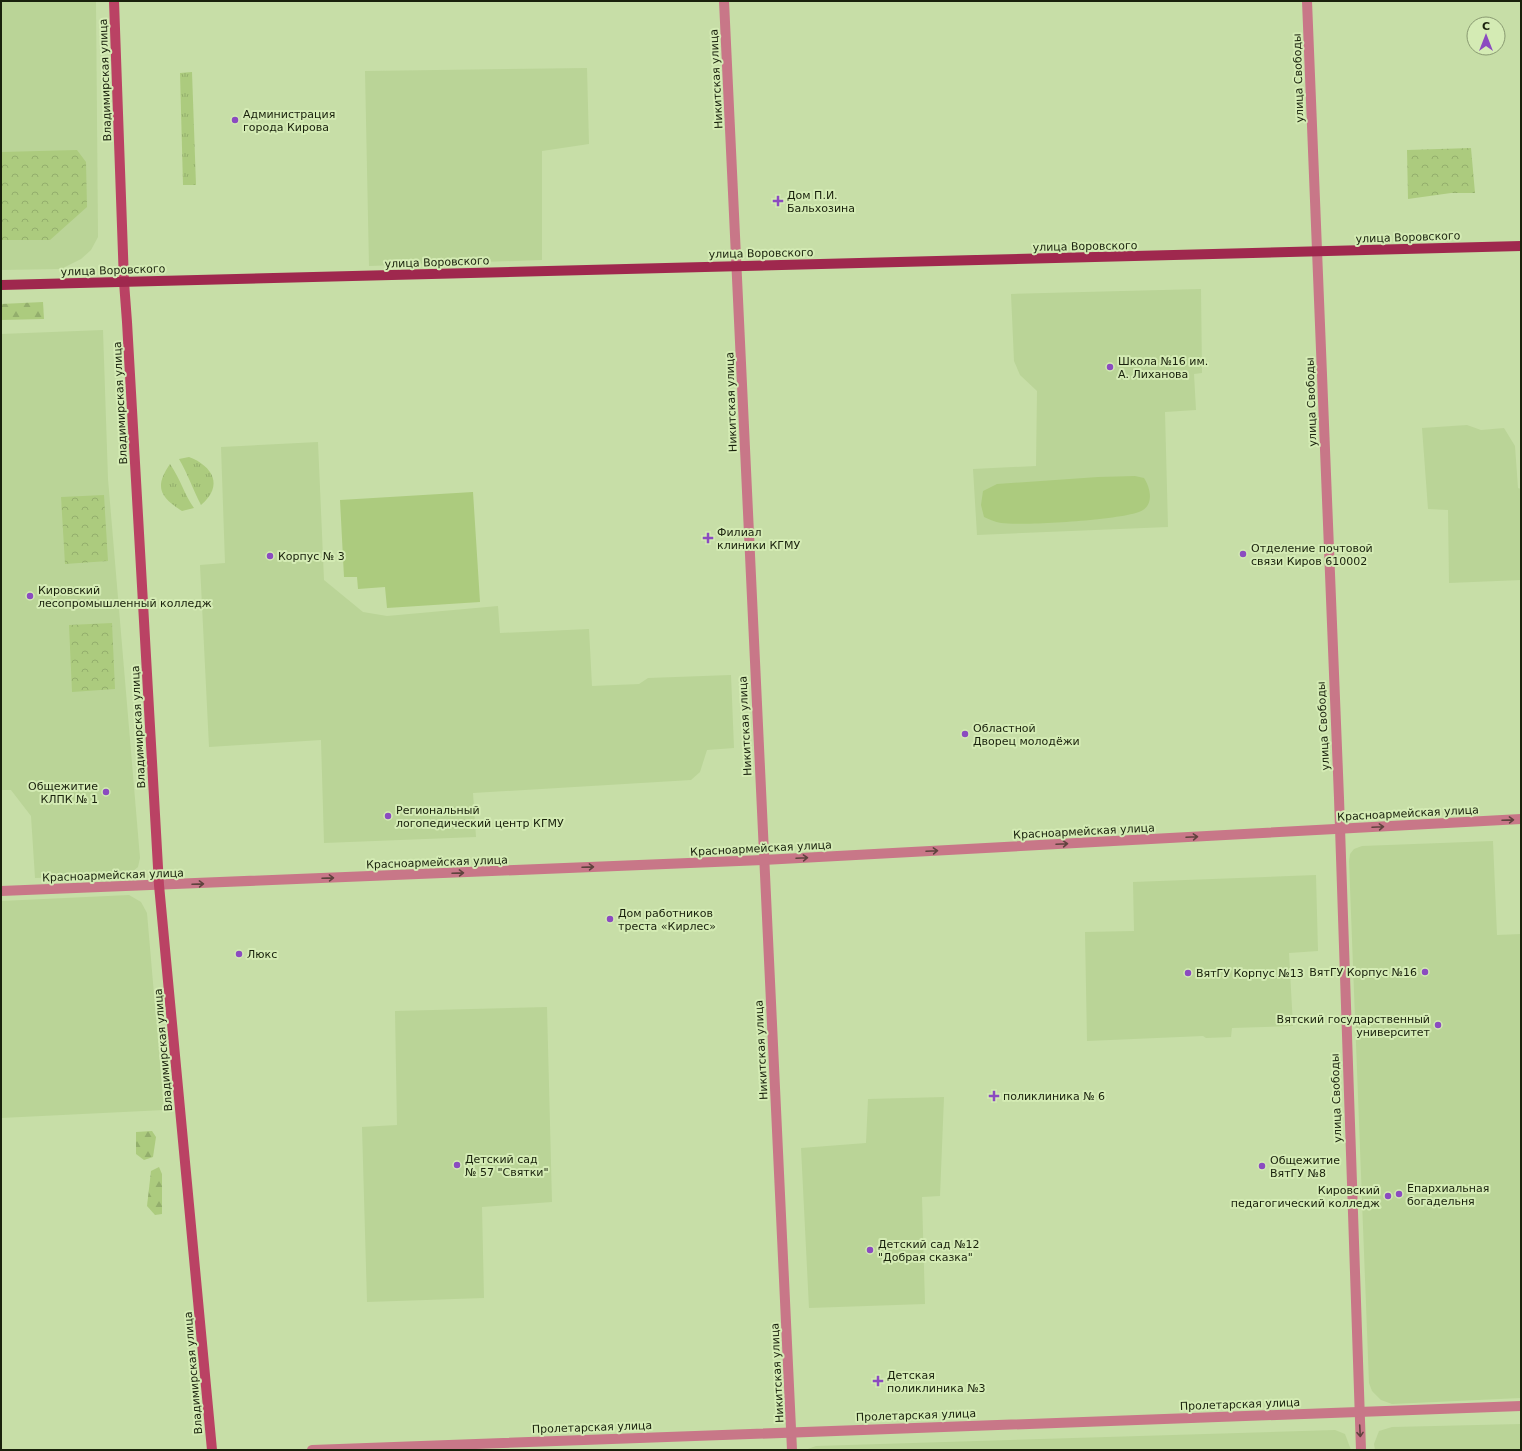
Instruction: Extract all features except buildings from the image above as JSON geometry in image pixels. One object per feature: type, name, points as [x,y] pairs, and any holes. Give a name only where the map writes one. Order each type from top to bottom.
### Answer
[{"type":"main road","name":"Владимирская улица","points":[[114,1],[124,282],[128,322],[159,885],[212,1450]]},
{"type":"main road","name":"улица Воровского","points":[[1,285],[1521,246]]},
{"type":"street","name":"Никитская улица","points":[[724,1],[763,860],[792,1450]]},
{"type":"street","name":"улица Свободы","points":[[1307,1],[1361,1450]]},
{"type":"street","name":"Красноармейская улица","points":[[1,891],[763,860],[1521,819]]},
{"type":"street","name":"Пролетарская улица","points":[[312,1450],[1521,1406]]},
{"type":"shaded area","points":[[1,1],[96,1],[98,237],[91,250],[81,259],[61,269],[1,270]]},
{"type":"shaded area","points":[[587,68],[589,144],[542,151],[542,260],[369,266],[365,71]]},
{"type":"shaded area","points":[[1201,289],[1202,373],[1194,374],[1196,410],[1165,412],[1168,527],[977,535],[973,469],[1036,466],[1037,391],[1020,375],[1014,361],[1011,294]]},
{"type":"shaded area","points":[[103,330],[108,479],[140,858],[138,867],[127,876],[35,878],[31,816],[11,790],[1,790],[1,334]]},
{"type":"shaded area","points":[[1467,425],[1481,430],[1504,428],[1515,446],[1518,488],[1521,489],[1521,580],[1449,583],[1448,510],[1428,509],[1422,428]]},
{"type":"shaded area","points":[[318,442],[324,580],[363,612],[387,616],[498,606],[500,633],[589,629],[592,686],[639,684],[648,678],[731,675],[734,748],[707,750],[700,772],[691,780],[473,793],[476,837],[324,843],[321,740],[209,747],[200,565],[225,563],[221,447]]},
{"type":"shaded area","points":[[1493,841],[1497,935],[1521,934],[1521,1398],[1392,1404],[1381,1400],[1372,1391],[1369,1383],[1349,861],[1350,854],[1354,849],[1362,846]]},
{"type":"shaded area","name":"ВятГУ Корпус №13","points":[[1316,875],[1318,951],[1289,953],[1293,1026],[1232,1028],[1231,1037],[1206,1038],[1203,1036],[1087,1041],[1085,932],[1134,931],[1133,882]]},
{"type":"shaded area","points":[[129,895],[141,902],[147,913],[164,1110],[1,1118],[1,901]]},
{"type":"shaded area","name":"Детский сад № 57 \"Святки\"","points":[[547,1007],[552,1202],[482,1207],[484,1298],[367,1302],[362,1127],[397,1125],[395,1011]]},
{"type":"shaded area","points":[[944,1097],[940,1196],[922,1197],[925,1304],[809,1308],[801,1148],[866,1143],[868,1099]]},
{"type":"shaded area","points":[[1521,1424],[1521,1450],[1375,1450],[1374,1444],[1379,1431],[1392,1427]]},
{"type":"shaded area","points":[[1335,1430],[1345,1434],[1351,1450],[805,1450],[816,1446]]},
{"type":"green space","points":[[192,72],[196,185],[183,185],[180,73]]},
{"type":"green space","points":[[1471,148],[1475,193],[1451,193],[1408,199],[1407,150]]},
{"type":"green space","points":[[77,150],[86,162],[87,207],[50,240],[1,240],[1,152]]},
{"type":"green space","points":[[43,302],[44,319],[1,320],[1,304]]},
{"type":"green space","points":[[189,457],[204,466],[213,477],[214,484],[212,491],[201,505],[179,459]]},
{"type":"green space","points":[[170,464],[194,508],[182,511],[164,496],[161,485],[162,479]]},
{"type":"green space","points":[[1135,476],[1144,478],[1149,490],[1150,499],[1149,503],[1143,510],[1134,514],[1118,517],[1051,523],[1012,524],[1001,523],[984,517],[981,505],[983,491],[997,484]]},
{"type":"green space","points":[[473,492],[480,602],[387,608],[385,587],[358,589],[357,577],[344,577],[340,500]]},
{"type":"green space","points":[[104,495],[108,561],[65,564],[61,497]]},
{"type":"green space","points":[[112,623],[115,689],[72,692],[69,625]]},
{"type":"green space","points":[[152,1131],[156,1137],[153,1157],[144,1160],[136,1154],[136,1132]]},
{"type":"green space","points":[[159,1167],[162,1174],[162,1214],[155,1215],[147,1206],[151,1171]]},
{"type":"place","name":"Администрация города Кирова","points":[[235,120]]},
{"type":"place","name":"Дом П.И. Бальхозина","points":[[778,201]]},
{"type":"place","name":"Школа №16 им. А. Лиханова","points":[[1110,367]]},
{"type":"place","name":"Филиал клиники КГМУ","points":[[708,538]]},
{"type":"place","name":"Отделение почтовой связи Киров 610002","points":[[1243,554]]},
{"type":"place","name":"Корпус № 3","points":[[270,556]]},
{"type":"place","name":"Кировский лесопромышленный колледж","points":[[30,596]]},
{"type":"place","name":"Областной Дворец молодёжи","points":[[965,734]]},
{"type":"place","name":"Общежитие КЛПК № 1","points":[[106,792]]},
{"type":"place","name":"Региональный логопедический центр КГМУ","points":[[388,816]]},
{"type":"place","name":"Дом работников треста «Кирлес»","points":[[610,919]]},
{"type":"place","name":"Люкс","points":[[239,954]]},
{"type":"place","name":"ВятГУ Корпус №16","points":[[1425,972]]},
{"type":"place","name":"ВятГУ Корпус №13","points":[[1188,973]]},
{"type":"place","name":"Вятский государственный университет","points":[[1438,1025]]},
{"type":"place","name":"поликлиника № 6","points":[[994,1096]]},
{"type":"place","name":"Детский сад № 57 \"Святки\"","points":[[457,1165]]},
{"type":"place","name":"Общежитие ВятГУ №8","points":[[1262,1166]]},
{"type":"place","name":"Епархиальная богадельня","points":[[1399,1194]]},
{"type":"place","name":"Кировский педагогический колледж","points":[[1388,1196]]},
{"type":"place","name":"Детский сад №12 \"Добрая сказка\"","points":[[870,1250]]},
{"type":"place","name":"Детская поликлиника №3","points":[[878,1381]]}]
